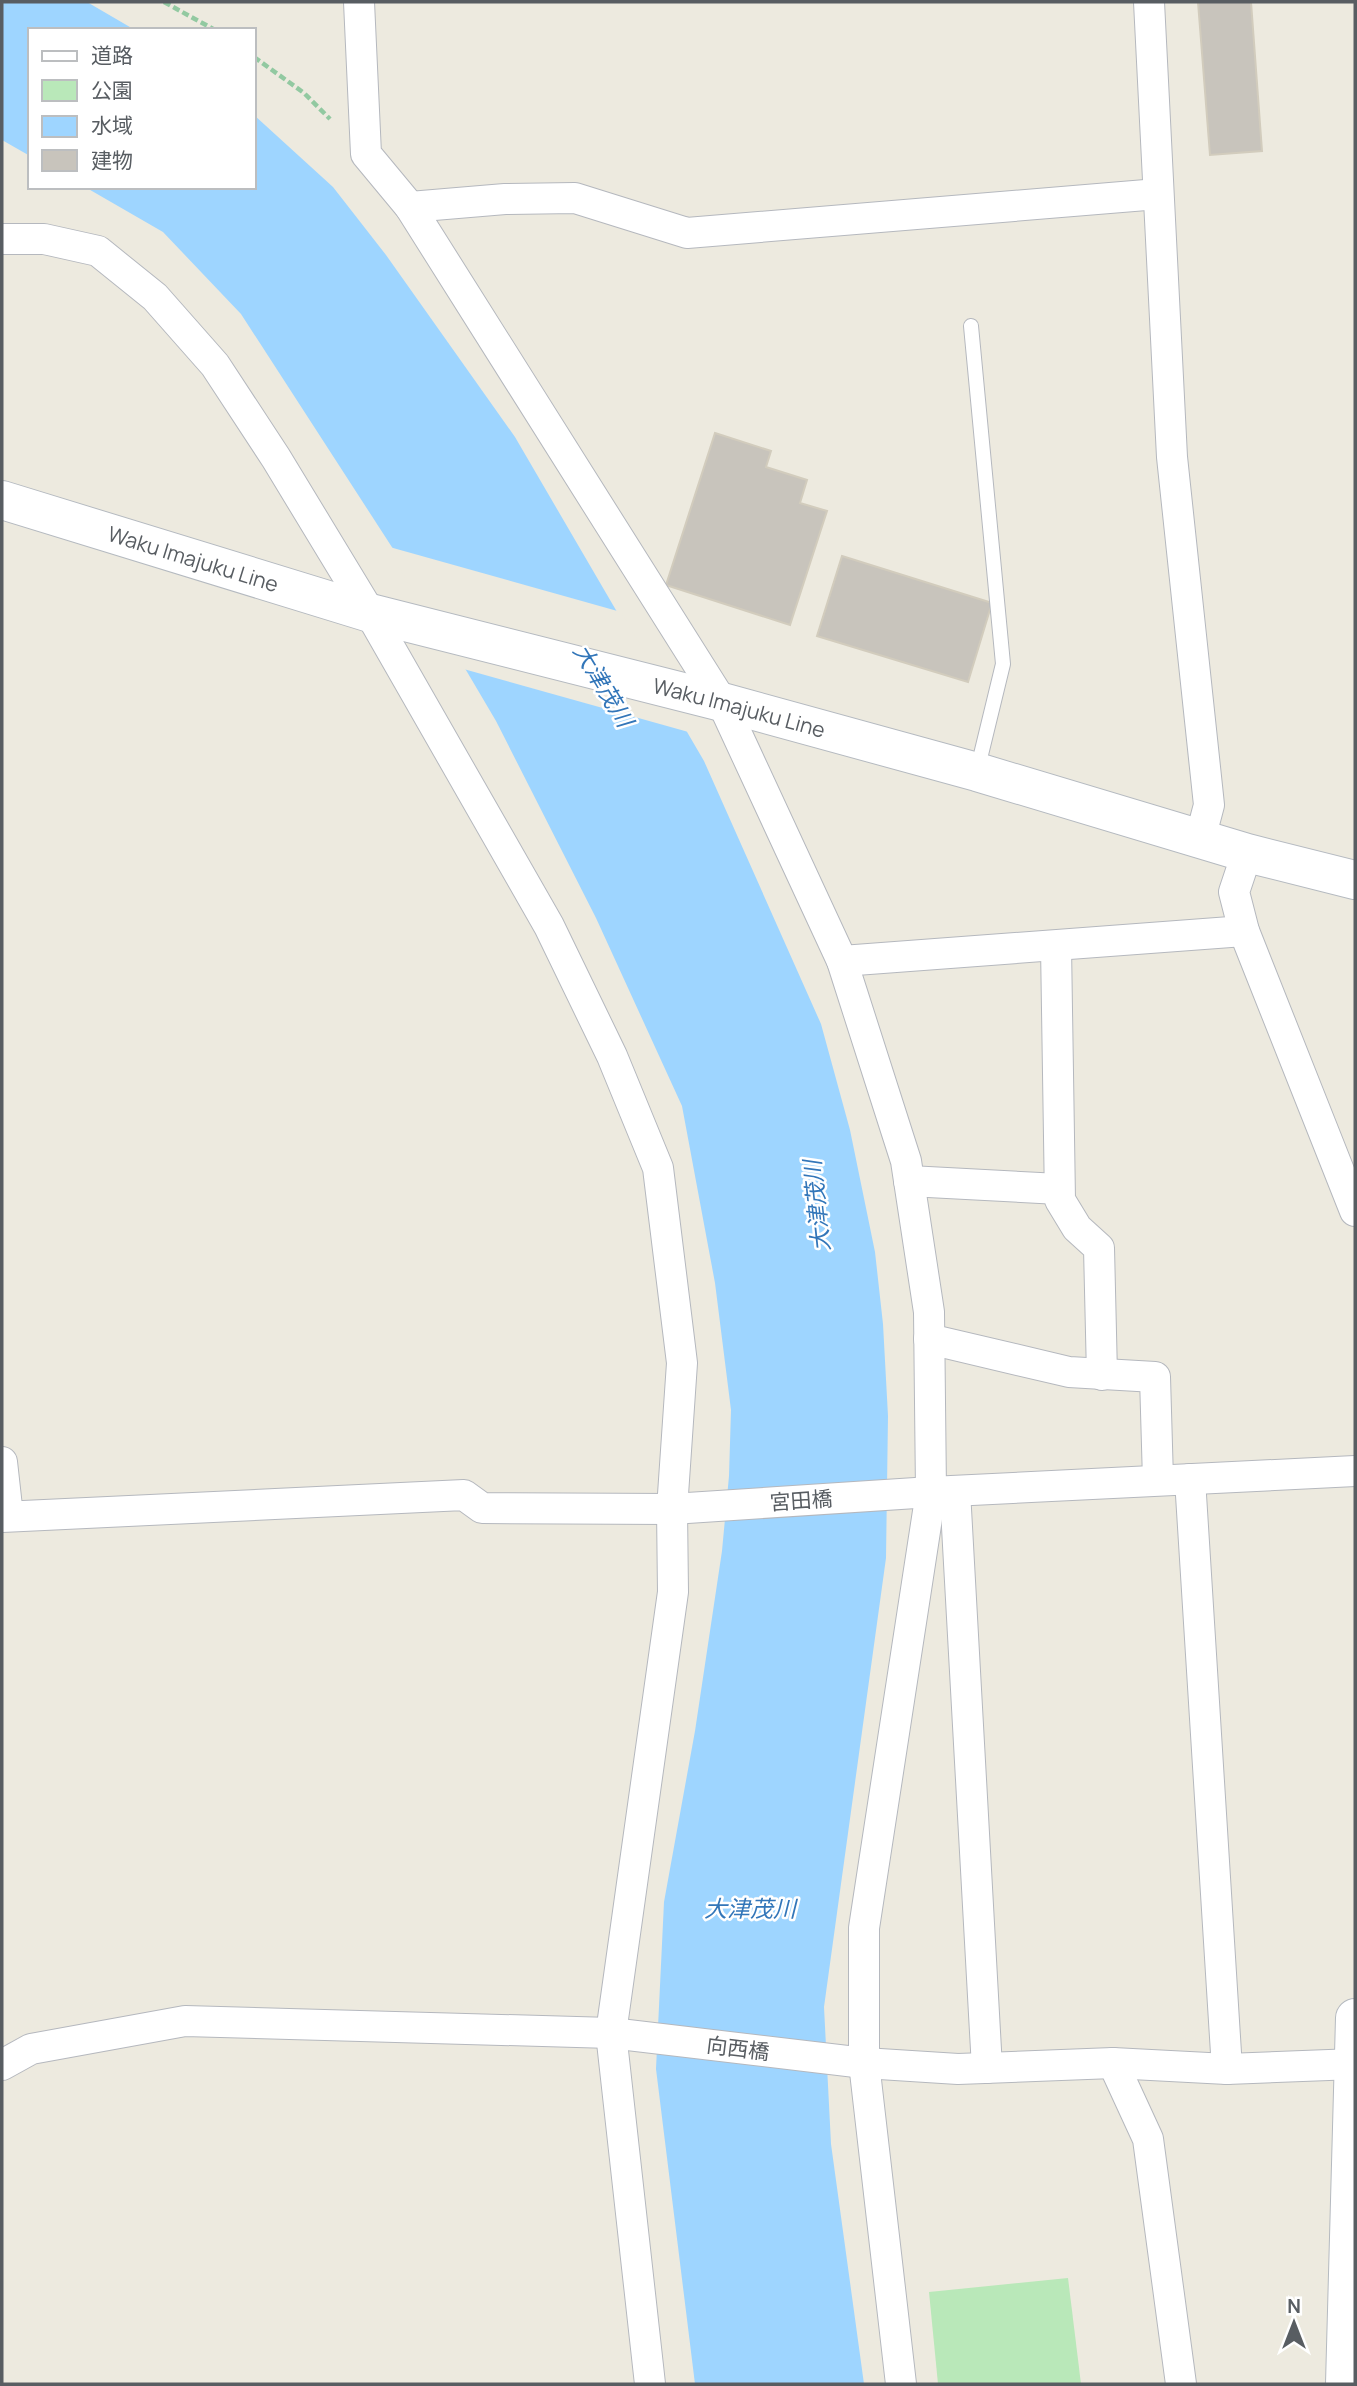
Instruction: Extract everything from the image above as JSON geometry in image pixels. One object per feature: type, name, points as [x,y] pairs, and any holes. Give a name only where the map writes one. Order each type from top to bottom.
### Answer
[{"type":"main road","name":"Waku Imajuku Line","points":[[2,500],[370,613],[722,702],[976,772],[1247,853],[1355,880]]},
{"type":"main road","points":[[1345,2384],[1355,2018]]},
{"type":"street","points":[[359,2],[366,154],[410,207],[722,702],[842,961],[906,1161],[929,1312],[987,2068]]},
{"type":"street","points":[[1149,2],[1172,457],[1209,805],[1200,839]]},
{"type":"street","points":[[410,207],[575,198],[687,233],[1158,194]]},
{"type":"street","points":[[2,239],[44,239],[98,251],[155,297],[215,365],[276,458],[370,613],[549,926],[612,1056],[658,1168],[682,1363],[672,1509],[673,1592],[611,2033],[650,2384]]},
{"type":"street","points":[[1247,853],[1234,892],[1244,931],[1355,1211]]},
{"type":"street","points":[[842,961],[1244,931]]},
{"type":"street","points":[[1056,946],[1060,1200],[1077,1228],[1098,1248],[1102,1375]]},
{"type":"street","points":[[909,1181],[1059,1189]]},
{"type":"street","points":[[929,1339],[1069,1372],[1156,1377],[1158,1480]]},
{"type":"street","points":[[2,1462],[5,1517]]},
{"type":"street","name":"宮田橋","points":[[5,1517],[464,1495],[482,1508],[672,1509],[943,1491],[1355,1471]]},
{"type":"street","points":[[1190,1479],[1227,2069]]},
{"type":"street","points":[[901,2384],[864,2063],[864,1928],[943,1491]]},
{"type":"street","name":"向西橋","points":[[2,2065],[31,2049],[185,2021],[611,2033],[864,2063],[958,2069],[1113,2063],[1227,2069],[1354,2064]]},
{"type":"street","points":[[1113,2063],[1148,2139],[1181,2384]]},
{"type":"lane","points":[[971,326],[1003,664],[976,772]]},
{"type":"path","points":[[164,2],[211,28]]},
{"type":"path","points":[[256,58],[304,93],[366,154]]},
{"type":"green space","points":[[1068,2278],[1081,2384],[938,2384],[929,2292]]},
{"type":"water","points":[[2,2],[87,2],[132,28],[28,28],[28,155],[2,140]]},
{"type":"water","name":"大津茂川","points":[[256,117],[333,187],[386,255],[515,437],[704,761],[821,1024],[850,1130],[875,1252],[883,1324],[888,1416],[886,1558],[824,2007],[831,2144],[864,2384],[695,2384],[656,2069],[664,1902],[695,1731],[722,1551],[729,1476],[731,1410],[715,1283],[682,1106],[596,918],[496,721],[410,575],[241,314],[163,232],[88,189],[256,189]]},
{"type":"pier","points":[[386,546],[621,612],[692,733],[460,668]]},
{"type":"building","points":[[1198,2],[1251,2],[1262,151],[1210,155]]},
{"type":"building","points":[[715,433],[771,451],[766,467],[807,480],[800,503],[827,511],[790,625],[666,585]]},
{"type":"building","points":[[842,556],[992,603],[968,682],[817,636]]}]
